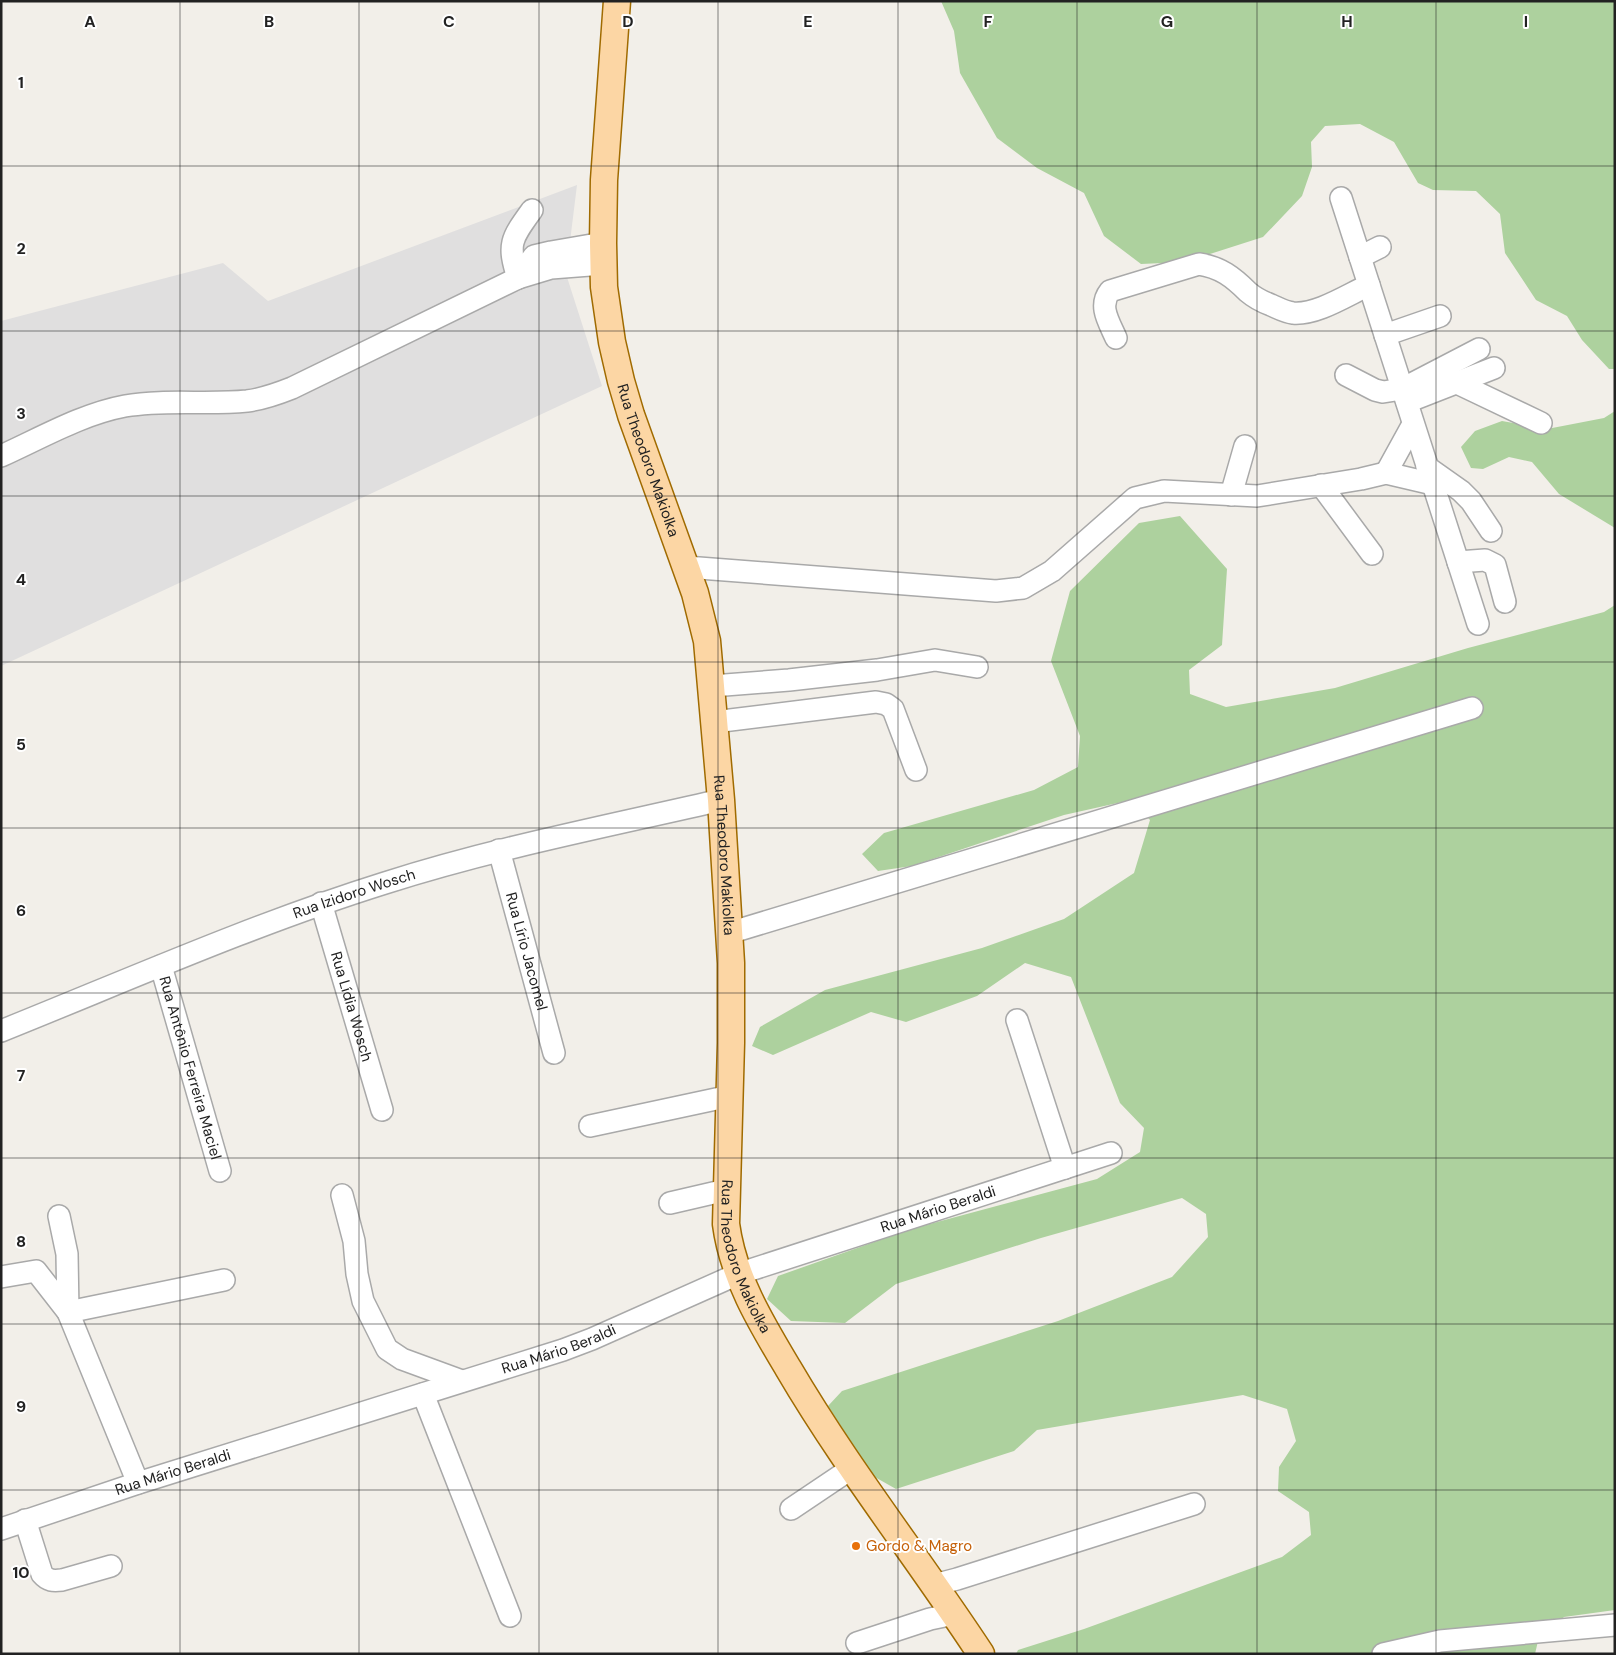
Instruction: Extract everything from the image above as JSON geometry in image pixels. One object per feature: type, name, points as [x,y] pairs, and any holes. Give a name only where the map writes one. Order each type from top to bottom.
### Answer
[{"type":"main road","name":"Rua Theodoro Makiolka","points":[[617,1],[604,180],[603,253],[608,314],[621,381],[631,415],[686,567],[707,641],[721,800],[732,996],[726,1190],[728,1240],[738,1274],[760,1320],[806,1398],[852,1468],[981,1654]]},
{"type":"street","points":[[1341,198],[1478,624]]},
{"type":"street","points":[[518,278],[512,259],[514,238],[532,210]]},
{"type":"street","points":[[1360,257],[1380,247]]},
{"type":"street","points":[[1,456],[93,415],[125,406],[149,403],[248,401],[271,396],[292,388],[518,278],[534,256],[551,252],[603,253]]},
{"type":"street","points":[[1116,338],[1104,309],[1106,296],[1110,291],[1199,264],[1223,271],[1236,279],[1250,294],[1260,300],[1293,313],[1316,309],[1369,285]]},
{"type":"street","points":[[1385,335],[1440,316]]},
{"type":"street","points":[[1405,396],[1479,349]]},
{"type":"street","points":[[1346,375],[1375,390],[1405,396],[1457,383],[1494,368]]},
{"type":"street","points":[[1457,383],[1540,423]]},
{"type":"street","points":[[1386,473],[1414,424]]},
{"type":"street","points":[[1231,495],[1245,446]]},
{"type":"street","points":[[686,567],[996,591],[1023,588],[1052,571],[1135,498],[1164,491],[1256,496],[1386,473],[1430,475],[1461,490],[1471,501],[1491,531]]},
{"type":"street","points":[[1321,486],[1372,554]]},
{"type":"street","points":[[1458,562],[1485,560],[1494,565],[1505,602]]},
{"type":"street","points":[[712,686],[848,674],[935,660],[978,667]]},
{"type":"street","points":[[714,722],[876,702],[886,704],[893,709],[916,770]]},
{"type":"street","points":[[729,933],[1472,708]]},
{"type":"street","name":"Rua Izidoro Wosch","points":[[1,1030],[321,903],[499,850],[721,800]]},
{"type":"street","name":"Rua Lírio Jacomel","points":[[499,850],[554,1053]]},
{"type":"street","name":"Rua Lídia Wosch","points":[[321,903],[382,1110]]},
{"type":"street","name":"Rua Antônio Ferreira Maciel","points":[[161,966],[220,1171]]},
{"type":"street","points":[[1016,1020],[1065,1168]]},
{"type":"street","points":[[590,1126],[730,1096]]},
{"type":"street","name":"Rua Mário Beraldi","points":[[13,1524],[138,1483],[533,1360],[577,1345],[738,1274],[1111,1153]]},
{"type":"street","points":[[670,1203],[726,1190]]},
{"type":"street","points":[[342,1195],[354,1241],[357,1274],[363,1301],[387,1349],[402,1358],[462,1381]]},
{"type":"street","points":[[59,1216],[67,1254],[68,1312]]},
{"type":"street","points":[[1,1277],[36,1271],[68,1312],[138,1483]]},
{"type":"street","points":[[68,1312],[224,1280]]},
{"type":"street","points":[[423,1394],[510,1616]]},
{"type":"street","points":[[791,1509],[852,1468]]},
{"type":"street","points":[[934,1585],[1194,1504]]},
{"type":"street","points":[[13,1524],[42,1574],[47,1579],[54,1581],[62,1580],[111,1566]]},
{"type":"street","points":[[13,1524],[42,1589]]},
{"type":"street","points":[[856,1643],[930,1619],[954,1614]]},
{"type":"street","points":[[1383,1654],[1440,1641],[1615,1625]]},
{"type":"shaded area","points":[[577,185],[566,274],[602,386],[1,666],[1,321],[223,263],[268,301]]},
{"type":"green space","points":[[941,1],[1615,1],[1615,369],[1609,369],[1582,340],[1567,316],[1536,300],[1505,253],[1500,214],[1476,191],[1433,190],[1418,183],[1394,142],[1360,124],[1325,126],[1311,142],[1312,167],[1302,196],[1263,237],[1185,262],[1141,264],[1104,236],[1084,193],[1037,168],[997,138],[960,73],[954,31]]},
{"type":"green space","points":[[1615,411],[1615,528],[1559,494],[1532,462],[1509,457],[1483,469],[1471,468],[1461,447],[1475,431],[1502,421],[1547,429],[1604,418]]},
{"type":"green space","points":[[1180,516],[1227,569],[1222,645],[1189,670],[1190,694],[1226,707],[1335,688],[1468,648],[1604,612],[1615,605],[1615,1610],[1564,1617],[1538,1641],[1535,1654],[1016,1654],[1018,1650],[1084,1629],[1282,1557],[1311,1535],[1309,1512],[1278,1491],[1279,1467],[1296,1441],[1287,1409],[1243,1395],[1037,1430],[1014,1451],[896,1489],[873,1476],[828,1406],[842,1391],[1058,1321],[1172,1277],[1208,1237],[1206,1214],[1182,1198],[1041,1238],[896,1284],[845,1323],[791,1321],[767,1299],[778,1276],[911,1229],[1097,1179],[1140,1152],[1144,1128],[1120,1103],[1071,977],[1025,963],[977,996],[906,1022],[871,1012],[773,1055],[752,1046],[760,1027],[825,990],[982,948],[1064,919],[1134,873],[1150,820],[1131,800],[1064,815],[912,866],[878,871],[862,854],[884,833],[1034,790],[1078,767],[1080,736],[1051,661],[1070,591],[1139,523]]},
{"type":"place","name":"Gordo & Magro","points":[[856,1546]]}]
